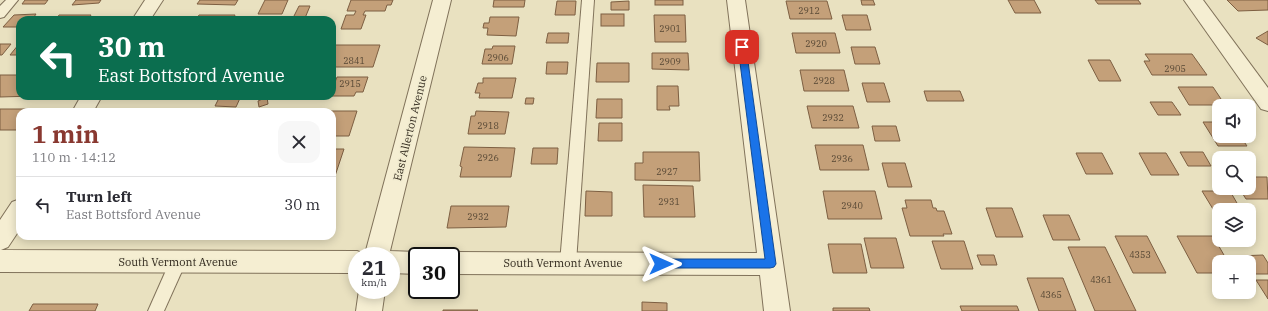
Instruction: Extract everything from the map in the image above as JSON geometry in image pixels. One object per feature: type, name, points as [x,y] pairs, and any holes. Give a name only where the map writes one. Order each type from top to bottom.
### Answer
[{"type":"street","points":[[144,16],[154,0]]},
{"type":"street","name":"East Allerton Avenue","points":[[379,247],[442,0]]},
{"type":"street","points":[[736,0],[777,311]]},
{"type":"street","points":[[1193,0],[1268,103]]},
{"type":"street","points":[[0,240],[16,215]]},
{"type":"street","name":"South Vermont Avenue","points":[[0,261],[348,262]]},
{"type":"street","name":"South Vermont Avenue","points":[[460,263],[770,264]]},
{"type":"street","points":[[369,311],[371,299]]},
{"type":"lane","points":[[0,14],[12,0]]},
{"type":"lane","points":[[568,263],[588,0]]},
{"type":"lane","points":[[156,311],[178,262]]},
{"type":"building","points":[[25,0],[48,0],[45,4],[22,4]]},
{"type":"building","points":[[76,0],[101,0],[99,3],[72,5]]},
{"type":"building","points":[[200,0],[238,0],[235,5],[197,4]]},
{"type":"building","points":[[265,0],[288,0],[282,14],[258,14]]},
{"type":"building","points":[[351,0],[393,0],[391,5],[387,5],[385,11],[365,11],[363,15],[366,15],[361,29],[341,29],[346,15],[354,15],[356,11],[347,11]]},
{"type":"building","points":[[494,0],[525,0],[524,7],[493,7]]},
{"type":"building","points":[[655,0],[683,0],[683,5],[655,5]]},
{"type":"building","points":[[861,0],[873,0],[875,5],[862,5]]},
{"type":"building","points":[[1008,0],[1034,0],[1041,13],[1015,13]]},
{"type":"building","points":[[1095,0],[1138,0],[1141,4],[1098,4]]},
{"type":"building","points":[[1227,0],[1268,0],[1268,10],[1238,11]]},
{"type":"building","points":[[557,1],[576,1],[575,15],[555,15]]},
{"type":"building","points":[[629,1],[629,10],[611,10],[611,2]]},
{"type":"building","points":[[786,1],[827,1],[832,19],[790,19]]},
{"type":"building","points":[[299,6],[310,6],[306,16],[294,16]]},
{"type":"building","points":[[36,14],[35,16],[16,16],[16,27],[3,27],[14,15]]},
{"type":"building","points":[[601,14],[624,14],[624,26],[601,26]]},
{"type":"building","points":[[59,15],[91,15],[90,16]]},
{"type":"building","points":[[199,15],[235,15],[235,16]]},
{"type":"building","points":[[654,15],[685,15],[686,42],[655,42]]},
{"type":"building","points":[[842,15],[867,15],[871,30],[846,30]]},
{"type":"building","points":[[490,17],[519,17],[516,36],[487,35],[488,28],[483,28],[484,23],[489,23]]},
{"type":"building","points":[[1268,31],[1268,45],[1256,38]]},
{"type":"building","points":[[548,33],[569,33],[568,43],[546,43]]},
{"type":"building","points":[[792,33],[835,33],[840,53],[796,53]]},
{"type":"building","points":[[0,44],[11,44],[2,55],[0,55]]},
{"type":"building","points":[[336,45],[380,45],[373,67],[336,67]]},
{"type":"building","points":[[493,46],[515,46],[512,64],[482,64],[485,49],[492,49]]},
{"type":"building","points":[[851,47],[875,47],[880,64],[855,64]]},
{"type":"building","points":[[16,48],[16,55],[10,55]]},
{"type":"building","points":[[652,53],[688,53],[689,70],[652,69]]},
{"type":"building","points":[[1145,54],[1192,54],[1207,75],[1152,75],[1144,61],[1150,61]]},
{"type":"building","points":[[1088,60],[1110,60],[1121,81],[1099,81]]},
{"type":"building","points":[[547,62],[568,62],[567,74],[546,74]]},
{"type":"building","points":[[597,63],[629,63],[629,82],[596,82]]},
{"type":"building","points":[[800,70],[844,70],[849,91],[804,91]]},
{"type":"building","points":[[0,75],[16,75],[16,97],[0,97]]},
{"type":"building","points":[[337,77],[368,77],[363,92],[356,92],[354,96],[336,96]]},
{"type":"building","points":[[483,78],[516,78],[512,98],[479,98],[480,93],[475,93],[478,83],[483,83]]},
{"type":"building","points":[[862,83],[884,83],[890,102],[867,102]]},
{"type":"building","points":[[657,86],[678,86],[679,106],[669,106],[670,110],[657,110]]},
{"type":"building","points":[[1178,87],[1213,87],[1221,99],[1212,99],[1212,105],[1189,105]]},
{"type":"building","points":[[924,91],[960,91],[964,101],[927,101]]},
{"type":"building","points":[[526,98],[534,98],[533,104],[525,104]]},
{"type":"building","points":[[597,99],[622,99],[622,118],[596,118]]},
{"type":"building","points":[[218,100],[239,100],[236,107],[215,106]]},
{"type":"building","points":[[267,100],[268,104],[259,107],[258,101]]},
{"type":"building","points":[[1150,102],[1172,102],[1181,115],[1158,115]]},
{"type":"building","points":[[807,106],[853,106],[859,128],[812,128]]},
{"type":"building","points":[[0,109],[16,109],[16,130],[0,130]]},
{"type":"building","points":[[336,111],[357,111],[349,136],[336,136]]},
{"type":"building","points":[[476,111],[509,112],[505,134],[468,134],[471,116],[475,116]]},
{"type":"building","points":[[1203,122],[1212,122],[1212,136]]},
{"type":"building","points":[[599,123],[622,123],[622,141],[598,141]]},
{"type":"building","points":[[872,126],[896,126],[900,141],[875,141]]},
{"type":"building","points":[[1216,143],[1245,143],[1247,146],[1218,146]]},
{"type":"building","points":[[815,145],[863,145],[869,170],[820,170]]},
{"type":"building","points":[[464,147],[515,148],[511,177],[460,177],[462,167],[460,166]]},
{"type":"building","points":[[533,148],[558,148],[557,164],[531,164]]},
{"type":"building","points":[[336,149],[344,149],[336,173]]},
{"type":"building","points":[[643,152],[699,152],[700,181],[635,180],[635,163],[643,163]]},
{"type":"building","points":[[1180,152],[1203,152],[1211,166],[1188,166]]},
{"type":"building","points":[[1076,153],[1102,153],[1113,174],[1086,174]]},
{"type":"building","points":[[1139,153],[1166,153],[1179,175],[1151,175]]},
{"type":"building","points":[[882,163],[905,163],[912,187],[888,187]]},
{"type":"building","points":[[1256,177],[1267,177],[1268,199],[1246,199],[1243,195],[1256,195]]},
{"type":"building","points":[[643,185],[693,186],[695,217],[644,217]]},
{"type":"building","points":[[586,191],[612,192],[612,216],[585,216]]},
{"type":"building","points":[[823,191],[875,191],[882,219],[828,219]]},
{"type":"building","points":[[1202,191],[1212,191],[1212,195],[1232,195],[1237,203],[1212,203],[1212,207]]},
{"type":"building","points":[[905,200],[931,200],[933,208],[936,208],[937,211],[944,211],[952,234],[943,234],[944,236],[910,236],[902,208],[907,208]]},
{"type":"building","points":[[451,206],[509,206],[506,227],[447,228]]},
{"type":"building","points":[[986,208],[1012,208],[1023,237],[996,237]]},
{"type":"building","points":[[1043,215],[1069,215],[1080,240],[1053,240]]},
{"type":"building","points":[[1115,236],[1147,236],[1166,273],[1133,273]]},
{"type":"building","points":[[1177,236],[1212,236],[1212,247],[1219,247],[1224,255],[1212,255],[1212,273],[1197,273]]},
{"type":"building","points":[[864,238],[896,238],[904,268],[871,268]]},
{"type":"building","points":[[932,241],[964,241],[973,269],[941,269]]},
{"type":"building","points":[[828,244],[861,244],[867,273],[833,273]]},
{"type":"building","points":[[1068,247],[1105,247],[1136,311],[1095,311]]},
{"type":"building","points":[[977,255],[994,255],[997,265],[981,265]]},
{"type":"building","points":[[1256,255],[1263,255],[1268,263],[1268,274],[1256,274]]},
{"type":"building","points":[[1027,278],[1063,278],[1076,311],[1039,311]]},
{"type":"building","points":[[1256,280],[1268,280],[1268,299]]},
{"type":"building","points":[[642,302],[667,303],[667,311],[642,311]]},
{"type":"building","points":[[33,304],[98,304],[95,311],[29,311]]},
{"type":"building","points":[[960,306],[1017,306],[1019,311],[962,311]]},
{"type":"building","points":[[833,308],[869,308],[870,311],[833,311]]},
{"type":"building","points":[[443,310],[478,310],[443,311]]},
{"type":"route","points":[[661,264],[770,264],[742,47]]}]
